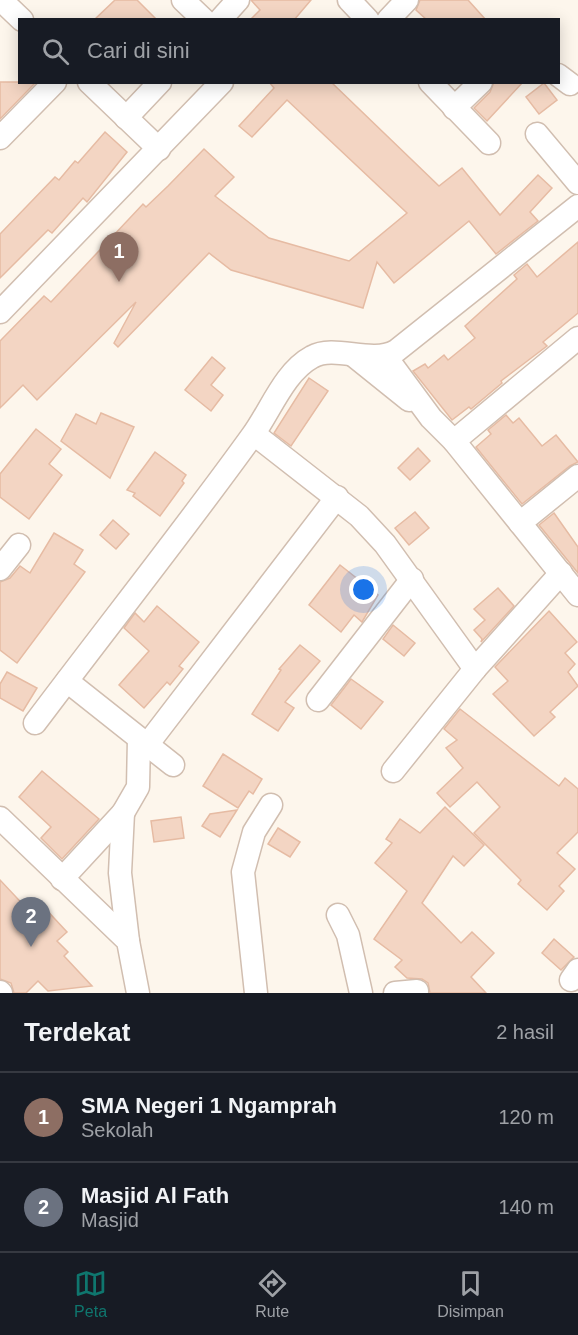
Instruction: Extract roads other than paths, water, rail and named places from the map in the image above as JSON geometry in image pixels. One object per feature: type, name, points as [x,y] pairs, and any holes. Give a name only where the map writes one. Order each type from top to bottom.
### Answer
[{"type":"street","points":[[1,0],[20,18]]},
{"type":"street","points":[[183,0],[202,18]]},
{"type":"street","points":[[222,18],[238,0]]},
{"type":"street","points":[[349,0],[367,18]]},
{"type":"street","points":[[390,18],[407,0]]},
{"type":"street","points":[[0,138],[53,84]]},
{"type":"street","points":[[91,84],[159,149]]},
{"type":"street","points":[[126,118],[158,84]]},
{"type":"street","points":[[0,312],[220,84]]},
{"type":"street","points":[[432,84],[489,143]]},
{"type":"street","points":[[454,108],[479,84]]},
{"type":"street","points":[[537,134],[578,183]]},
{"type":"street","points":[[35,723],[254,434],[290,378],[306,361],[320,354],[386,357],[578,206]]},
{"type":"street","points":[[454,441],[578,338]]},
{"type":"street","points":[[353,355],[431,418],[454,441],[578,595]]},
{"type":"street","points":[[386,357],[431,418]]},
{"type":"street","points":[[254,434],[337,497],[385,543],[476,669]]},
{"type":"street","points":[[520,523],[578,476]]},
{"type":"street","points":[[62,879],[123,813],[138,787],[143,742],[337,497]]},
{"type":"street","points":[[0,569],[19,545]]},
{"type":"street","points":[[393,771],[476,669],[561,573]]},
{"type":"street","points":[[318,700],[412,579]]},
{"type":"street","points":[[67,681],[173,765]]},
{"type":"street","points":[[256,993],[243,872],[254,832],[271,805]]},
{"type":"street","points":[[123,813],[120,873],[128,941],[138,993]]},
{"type":"street","points":[[0,818],[128,941]]},
{"type":"street","points":[[338,915],[348,935],[361,993]]},
{"type":"place","name":"SMA Negeri 1 Ngamprah","points":[[119,282]]},
{"type":"place","name":"Masjid Al Fath","points":[[31,947]]}]
